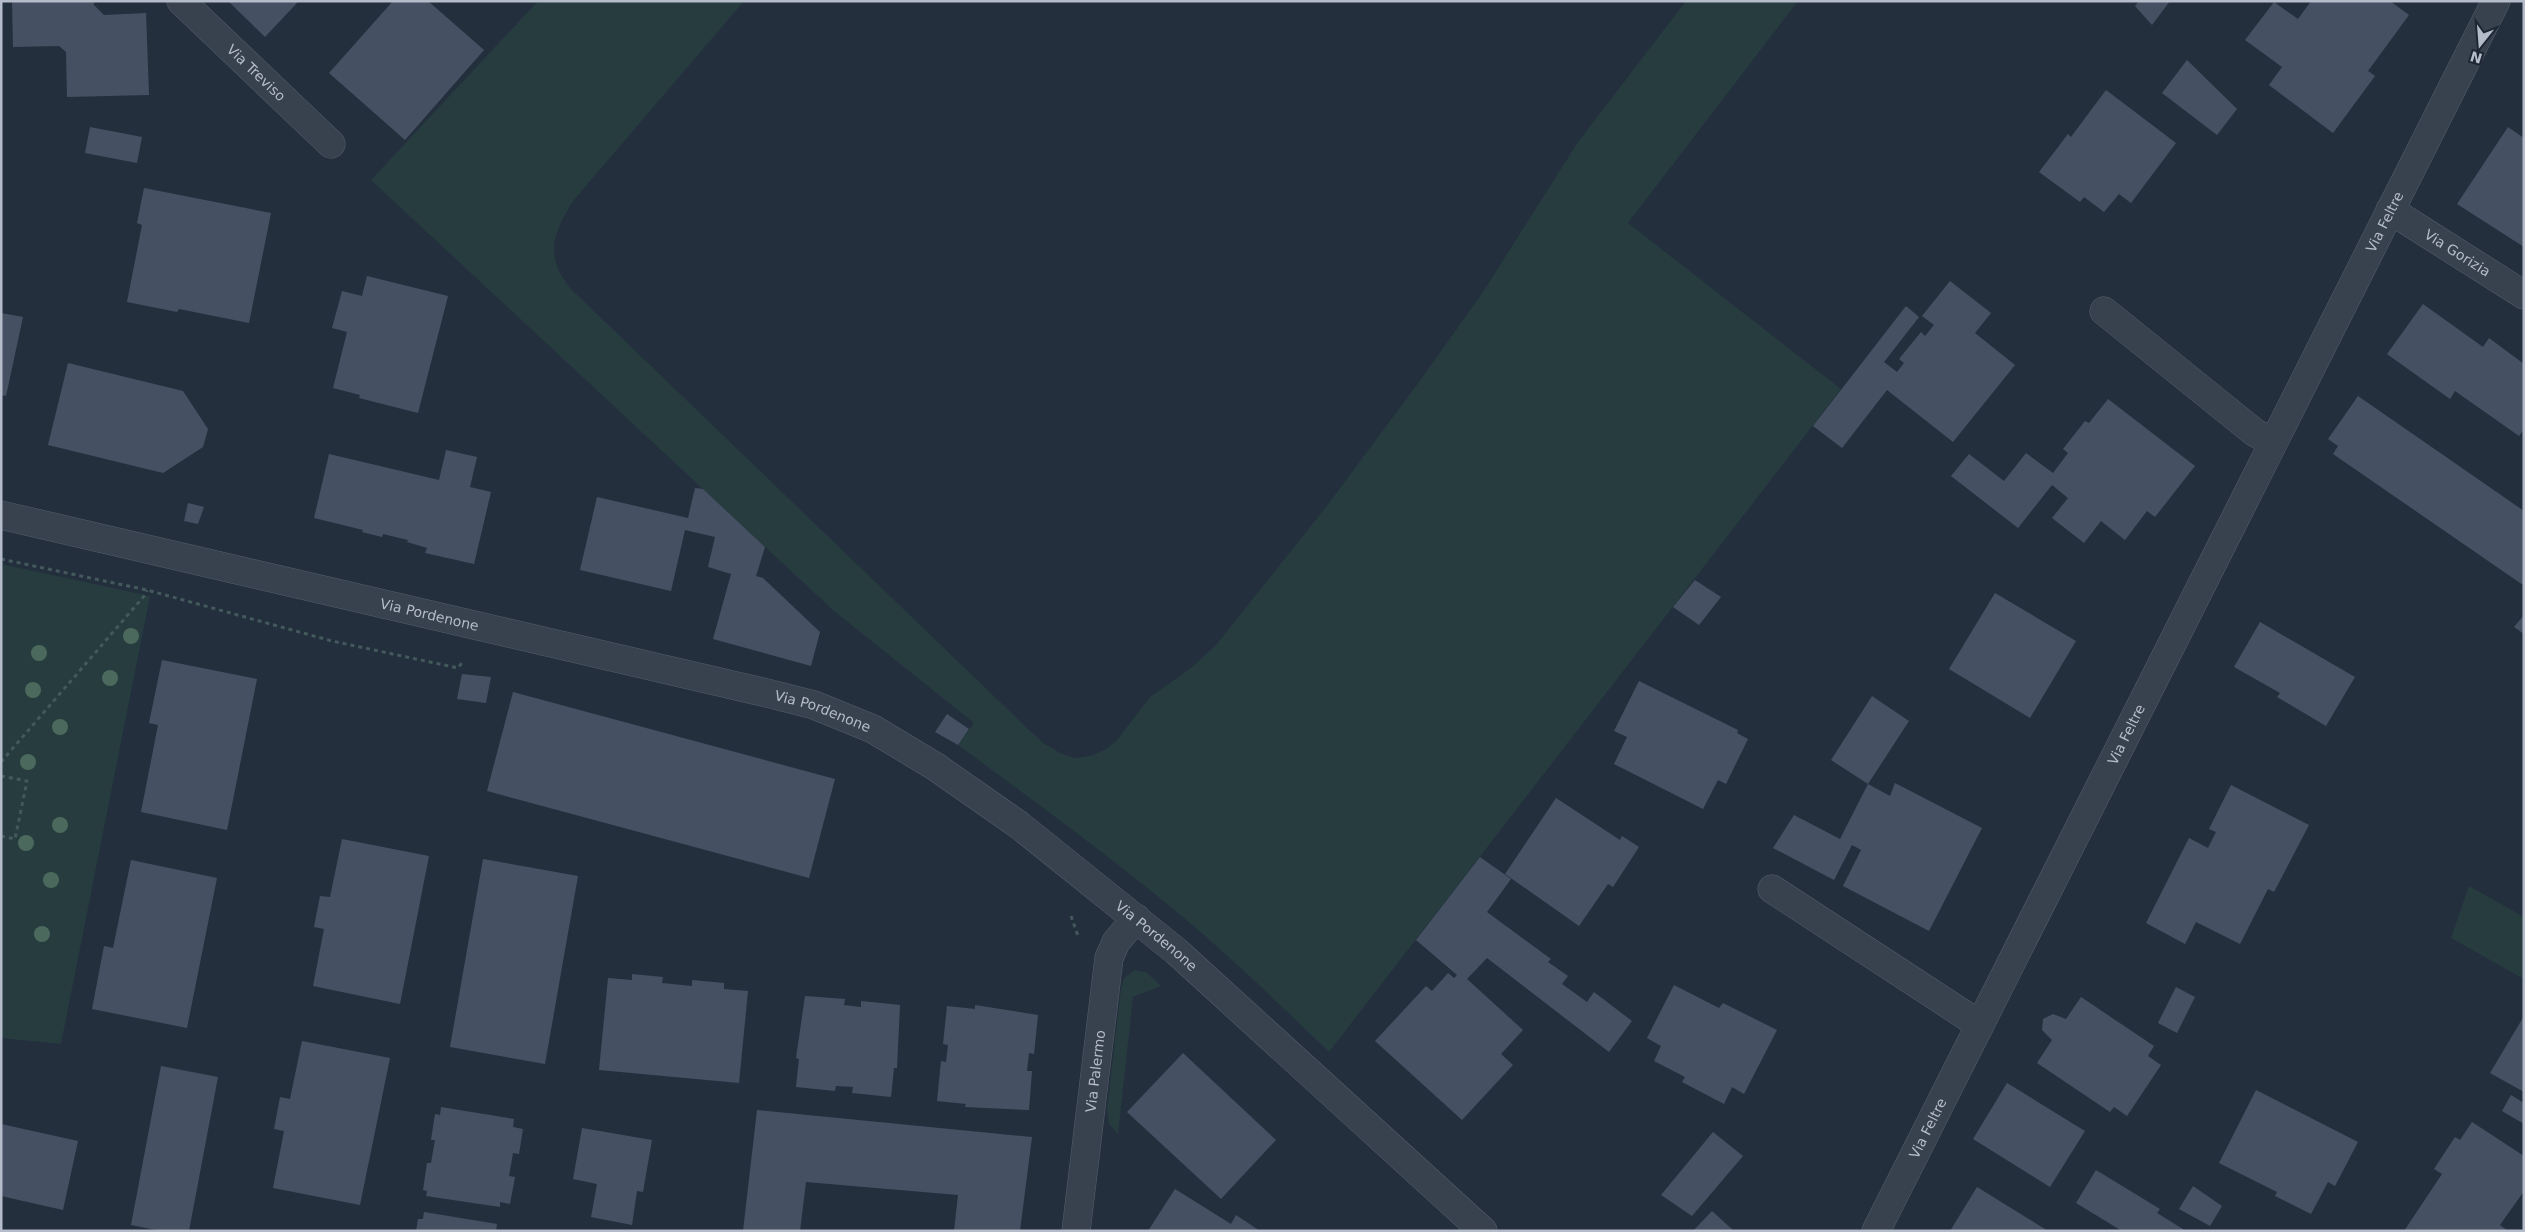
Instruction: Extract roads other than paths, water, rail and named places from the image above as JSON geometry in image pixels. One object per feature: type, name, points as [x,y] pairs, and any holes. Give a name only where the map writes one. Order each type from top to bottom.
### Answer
[{"type":"street","name":"Via Treviso","points":[[181,1],[331,144]]},
{"type":"street","name":"Via Feltre","points":[[1876,1231],[2496,1]]},
{"type":"street","name":"Via Gorizia","points":[[2390,210],[2524,295]]},
{"type":"street","points":[[2104,310],[2254,432],[2273,443]]},
{"type":"street","name":"Via Pordenone","points":[[1,515],[775,695],[844,716],[902,744],[979,796],[1136,918],[1242,1010],[1483,1231]]},
{"type":"street","points":[[1772,889],[1980,1025]]},
{"type":"street","name":"Via Palermo","points":[[1076,1231],[1110,958],[1114,946],[1136,918]]}]
